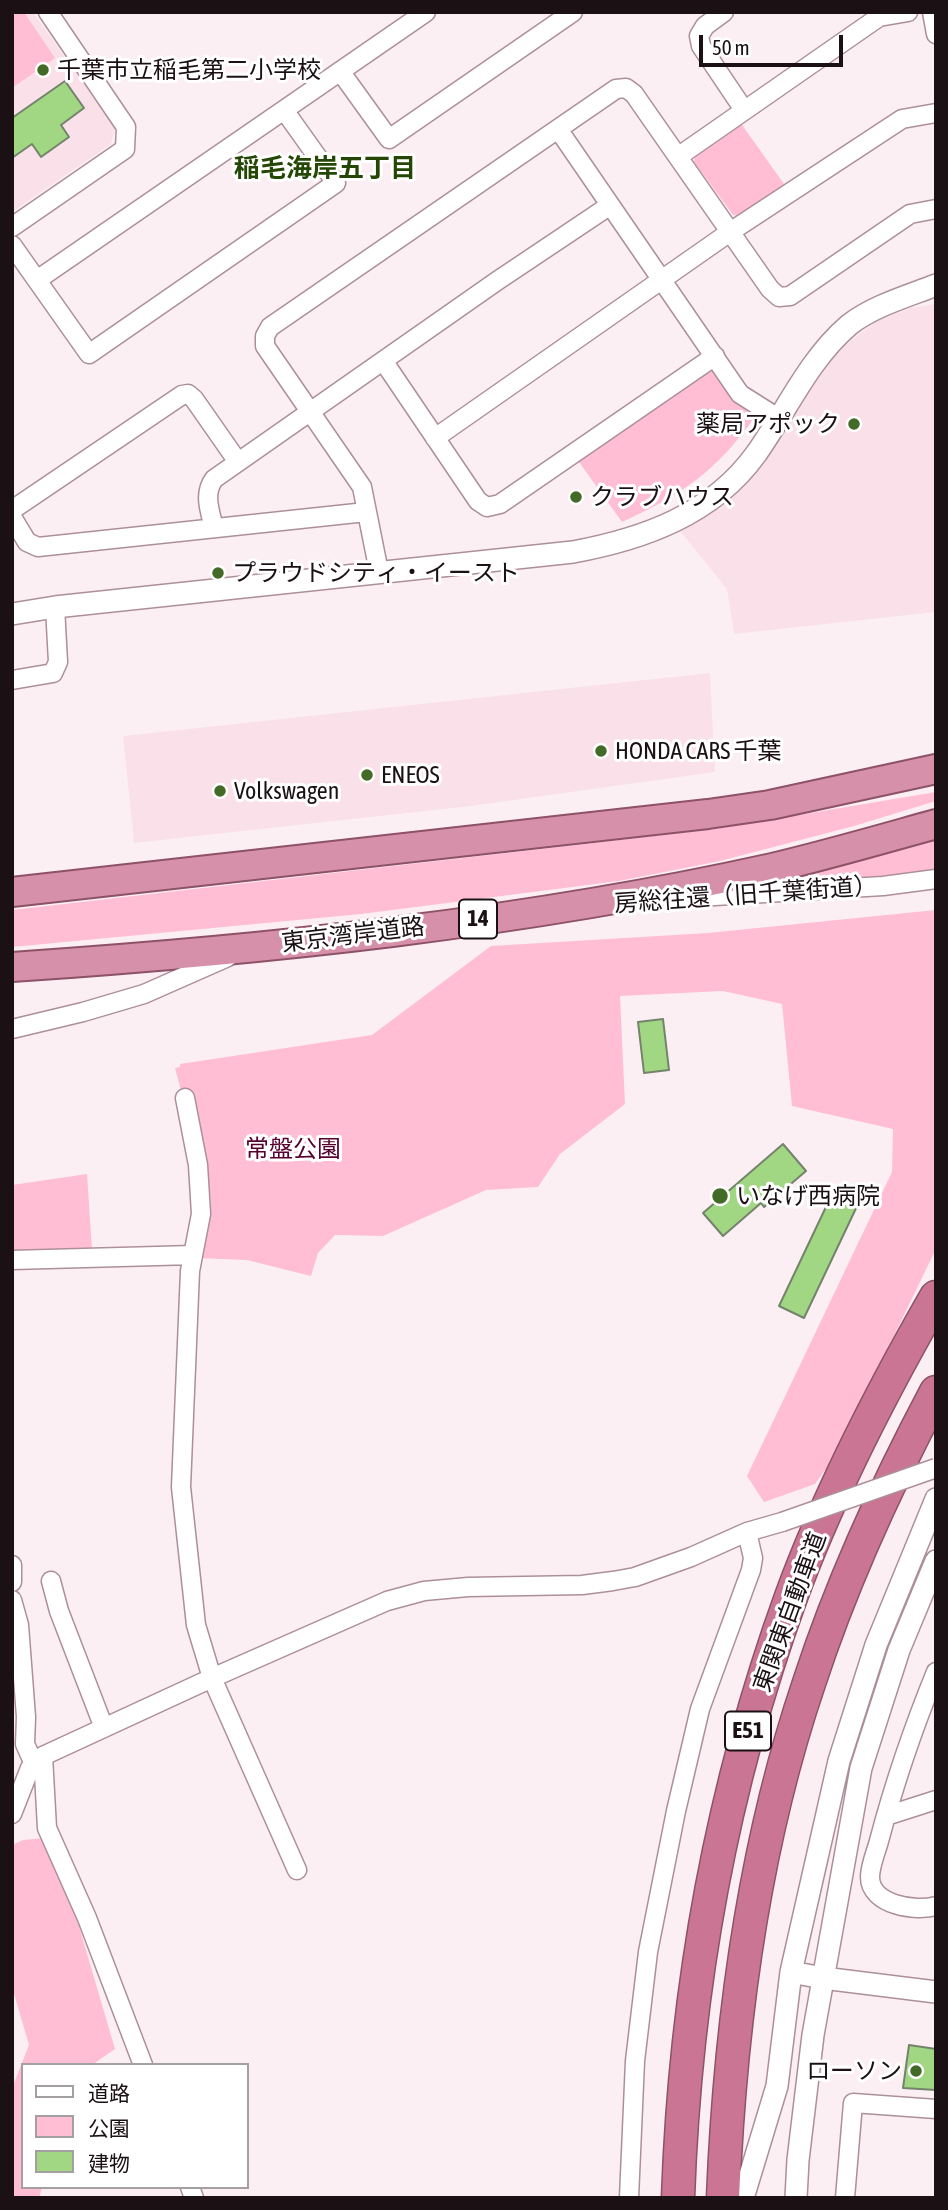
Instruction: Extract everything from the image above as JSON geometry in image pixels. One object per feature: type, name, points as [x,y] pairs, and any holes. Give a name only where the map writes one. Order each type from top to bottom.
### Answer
[{"type":"highway","points":[[12,892],[708,814],[781,803],[936,769]]},
{"type":"highway","name":"東京湾岸道路","points":[[12,967],[251,947],[396,931],[555,908],[643,894],[773,867],[936,824]]},
{"type":"highway","name":"東関東自動車道","points":[[678,2198],[684,2083],[692,2004],[721,1839],[740,1756],[792,1595],[825,1517],[876,1406],[936,1297]]},
{"type":"highway","name":"東関東自動車道","points":[[723,2198],[736,2015],[766,1839],[783,1766],[808,1684],[857,1556],[902,1457],[936,1392]]},
{"type":"street","points":[[12,227],[125,149],[126,127],[48,12]]},
{"type":"street","points":[[37,280],[426,12]]},
{"type":"street","points":[[340,71],[389,139],[573,12]]},
{"type":"street","points":[[724,12],[705,26],[699,36],[701,46],[744,110]]},
{"type":"street","points":[[679,156],[879,17],[908,12]]},
{"type":"street","points":[[932,12],[936,34]]},
{"type":"street","points":[[379,572],[362,487],[265,346],[265,336],[270,327],[616,89],[626,88],[634,94],[770,289],[779,297],[790,296],[911,214],[936,209]]},
{"type":"street","points":[[12,244],[89,354],[336,183],[285,110]]},
{"type":"street","points":[[435,438],[730,232],[902,119],[936,113]]},
{"type":"street","points":[[558,129],[740,394],[778,418]]},
{"type":"street","points":[[214,528],[208,497],[209,486],[214,479],[609,206]]},
{"type":"street","points":[[12,614],[55,607],[573,552],[615,544],[669,526],[719,493],[755,456],[824,352],[850,325],[886,305],[936,285]]},
{"type":"street","points":[[384,362],[478,501],[487,507],[500,504],[715,356]]},
{"type":"street","points":[[12,510],[182,395],[188,394],[194,399],[239,462]]},
{"type":"street","points":[[12,517],[27,542],[38,547],[366,512]]},
{"type":"street","points":[[12,680],[53,673],[58,663],[55,607]]},
{"type":"street","name":"房総往還（旧千葉街道）","points":[[555,908],[762,892],[883,886],[936,879]]},
{"type":"street","points":[[12,1028],[83,1012],[144,994],[251,947]]},
{"type":"street","points":[[185,1098],[198,1165],[201,1214],[190,1271],[181,1487],[196,1625],[212,1678],[297,1870]]},
{"type":"street","points":[[12,1260],[193,1255]]},
{"type":"street","points":[[12,1814],[30,1768],[38,1760],[212,1678],[387,1601],[424,1591],[468,1587],[582,1585],[635,1577],[691,1557],[747,1532],[936,1468]]},
{"type":"street","points":[[743,2198],[777,2087],[791,1972],[839,1761],[876,1645],[936,1499]]},
{"type":"street","points":[[629,2198],[635,2061],[648,1952],[676,1811],[700,1709],[751,1570],[753,1558],[747,1532]]},
{"type":"street","points":[[796,2198],[806,2094],[823,1978],[861,1768],[899,1650],[936,1561]]},
{"type":"street","points":[[12,1565],[12,1581]]},
{"type":"street","points":[[51,1581],[59,1611],[104,1728]]},
{"type":"street","points":[[12,1600],[19,1625],[26,1717],[25,1744],[38,1760],[47,1828],[87,1918],[142,2063]]},
{"type":"street","points":[[934,1683],[886,1816],[870,1877],[879,1896],[903,1906],[928,1909],[936,1906]]},
{"type":"street","points":[[886,1816],[936,1800]]},
{"type":"street","points":[[791,1972],[936,1993]]},
{"type":"street","points":[[845,2198],[853,2103],[936,2109]]},
{"type":"shaded area","name":"千葉市立稲毛第二小学校","points":[[12,12],[33,12],[115,128],[111,144],[12,212]]},
{"type":"shaded area","points":[[936,304],[936,612],[734,634],[727,589],[680,531],[701,519],[755,473],[774,449],[800,400],[825,367],[849,342],[877,321],[911,308]]},
{"type":"shaded area","points":[[710,673],[715,772],[471,806],[134,843],[123,736]]},
{"type":"green space","points":[[12,12],[24,12],[55,58],[12,88]]},
{"type":"green space","points":[[740,122],[784,184],[739,216],[733,215],[694,162],[695,154]]},
{"type":"green space","points":[[711,370],[754,418],[726,453],[696,480],[662,502],[622,522],[579,462]]},
{"type":"green space","points":[[936,792],[936,801],[854,826],[720,861],[619,881],[361,914],[12,947],[12,910],[715,829]]},
{"type":"green space","points":[[936,838],[936,871],[847,879],[817,877],[818,869]]},
{"type":"green space","name":"常盤公園","points":[[936,910],[936,1249],[836,1455],[815,1484],[764,1502],[747,1476],[892,1172],[893,1129],[792,1106],[782,1004],[723,991],[620,996],[625,1104],[560,1154],[538,1187],[486,1190],[383,1236],[335,1235],[318,1253],[311,1276],[247,1260],[196,1258],[211,1202],[175,1068],[180,1067],[180,1064],[372,1035],[491,946],[708,933]]},
{"type":"green space","points":[[87,1174],[92,1250],[12,1253],[12,1185]]},
{"type":"green space","points":[[45,1838],[71,1899],[115,2049],[95,2063],[22,2063],[29,2045],[12,1987],[12,1845],[23,1840]]},
{"type":"green space","points":[[21,2065],[21,2189],[41,2189],[39,2198],[12,2198],[12,2088]]},
{"type":"building","points":[[65,81],[84,108],[61,125],[69,137],[41,157],[32,144],[12,158],[12,118]]},
{"type":"building","points":[[663,1019],[669,1070],[644,1073],[638,1022]]},
{"type":"building","points":[[783,1144],[806,1171],[764,1207],[761,1203],[723,1236],[703,1213]]},
{"type":"building","points":[[834,1190],[859,1202],[804,1318],[779,1306]]},
{"type":"building","points":[[909,2045],[936,2049],[936,2090],[903,2088]]},
{"type":"place","name":"千葉市立稲毛第二小学校","points":[[43,70]]},
{"type":"place","name":"薬局アポック","points":[[854,424]]},
{"type":"place","name":"クラブハウス","points":[[576,497]]},
{"type":"place","name":"プラウドシティ・イースト","points":[[218,573]]},
{"type":"place","name":"HONDA CARS 千葉","points":[[601,751]]},
{"type":"place","name":"ENEOS","points":[[367,775]]},
{"type":"place","name":"Volkswagen","points":[[220,791]]},
{"type":"place","name":"いなげ西病院","points":[[720,1196]]},
{"type":"place","name":"ローソン","points":[[916,2071]]},
{"type":"district","name":"稲毛海岸五丁目","points":[[325,169]]}]
